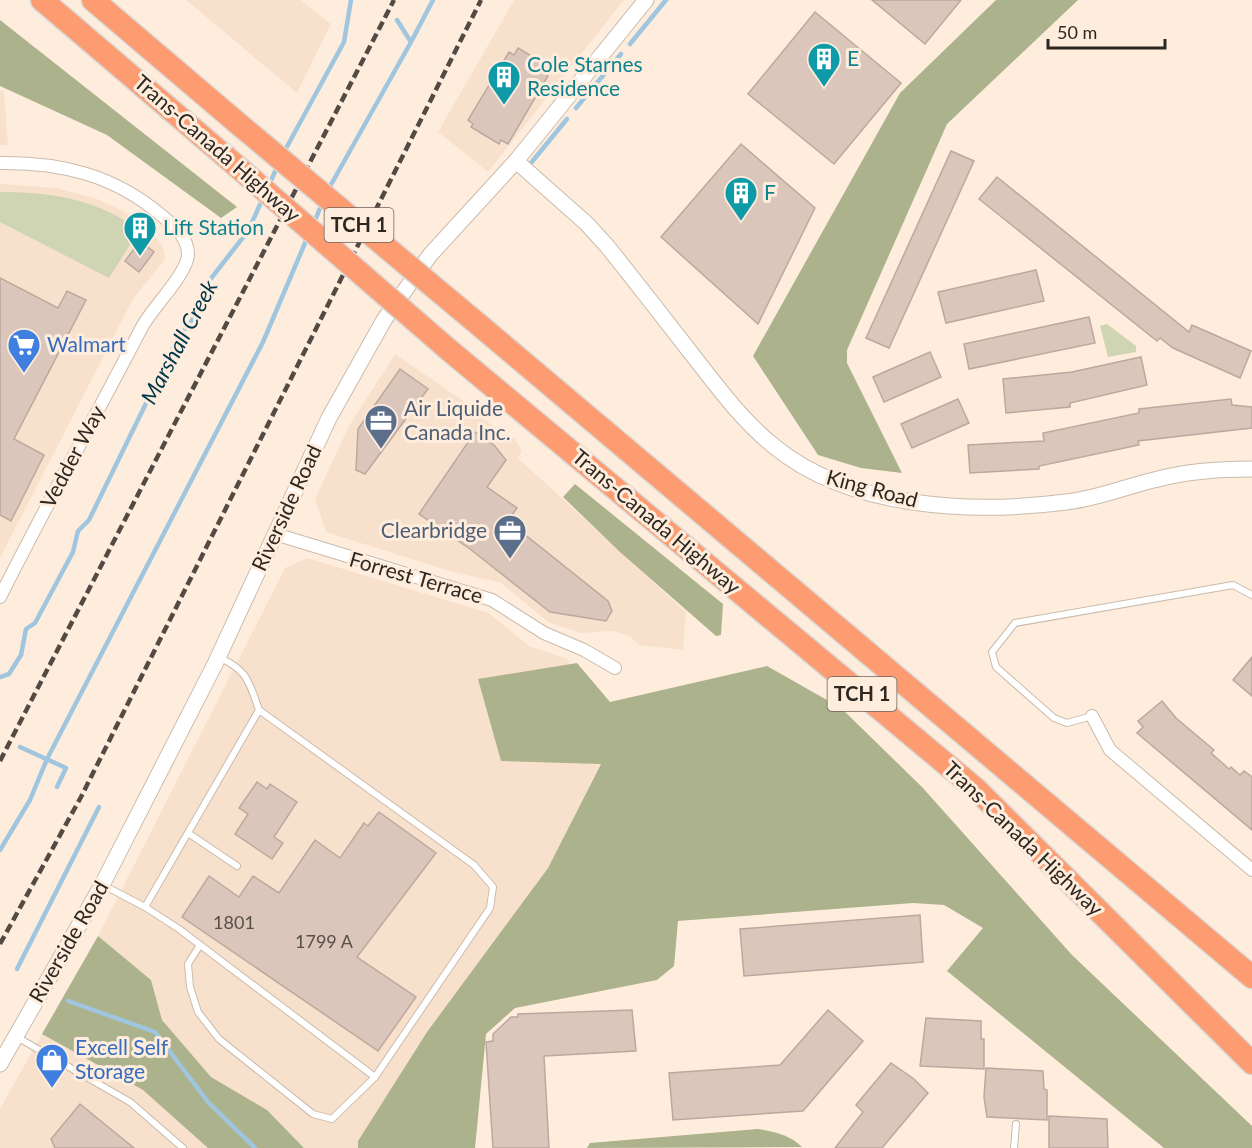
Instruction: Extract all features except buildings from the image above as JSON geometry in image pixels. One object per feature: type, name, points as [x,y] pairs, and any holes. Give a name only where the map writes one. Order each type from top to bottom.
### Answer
[{"type":"highway","points":[[27,0],[205,139]]},
{"type":"highway","name":"Trans-Canada Highway","points":[[42,0],[449,350],[976,789],[1252,1063]]},
{"type":"highway","name":"Trans-Canada Highway","points":[[93,0],[1252,977]]},
{"type":"street","name":"Riverside Road","points":[[0,1064],[102,885],[218,657],[329,418],[384,320],[430,255],[516,161],[646,0]]},
{"type":"street","name":"King Road","points":[[516,161],[587,224],[607,246],[733,407],[775,448],[812,472],[855,488],[897,499],[983,509],[1071,502],[1160,478],[1200,471],[1252,469]]},
{"type":"street","name":"Vedder Way","points":[[0,163],[56,166],[93,175],[133,193],[174,226],[186,244],[187,261],[147,318],[0,597]]},
{"type":"street","name":"Forrest Terrace","points":[[275,534],[492,600],[544,633],[584,650],[615,668]]},
{"type":"street","points":[[1092,716],[1110,750],[1252,870]]},
{"type":"lane","points":[[1092,716],[1067,723],[1054,718],[996,667],[992,652],[1015,623],[1233,585],[1252,595]]},
{"type":"lane","points":[[200,945],[188,964],[190,987],[198,1012],[219,1039],[313,1114],[332,1119],[375,1077],[490,908],[493,887],[474,865],[259,710],[250,679],[232,663],[218,657]]},
{"type":"lane","points":[[145,907],[259,710]]},
{"type":"lane","points":[[188,833],[237,866]]},
{"type":"lane","points":[[102,885],[145,907],[200,945],[375,1077]]},
{"type":"lane","points":[[15,1036],[130,1102],[183,1148]]},
{"type":"lane","points":[[1014,1148],[1016,1124]]},
{"type":"shaded area","points":[[186,0],[301,0],[331,24],[297,93]]},
{"type":"shaded area","points":[[514,0],[624,0],[488,172],[438,132]]},
{"type":"shaded area","points":[[0,90],[4,92],[8,145],[0,145]]},
{"type":"shaded area","points":[[0,184],[56,188],[95,198],[125,212],[154,235],[163,247],[165,259],[133,299],[0,558]]},
{"type":"shaded area","points":[[395,354],[462,400],[483,419],[515,439],[522,451],[518,458],[686,612],[683,650],[639,645],[629,636],[613,631],[581,633],[548,622],[501,583],[446,570],[326,532],[315,499],[349,426]]},
{"type":"shaded area","points":[[307,558],[489,613],[529,646],[568,659],[601,763],[548,868],[427,1032],[358,1141],[358,1148],[304,1148],[267,1110],[211,1077],[162,1020],[151,980],[98,936],[285,568]]},
{"type":"shaded area","points":[[42,1034],[143,1090],[208,1148],[0,1148],[0,1109]]},
{"type":"green space","points":[[996,0],[1078,0],[947,124],[847,350],[847,363],[902,473],[861,468],[818,455],[753,356],[900,93]]},
{"type":"green space","points":[[0,20],[237,207],[221,218],[107,135],[0,86]]},
{"type":"green space","points":[[0,192],[53,195],[86,203],[118,216],[133,226],[135,237],[109,278],[0,222]]},
{"type":"green space","points":[[1107,324],[1136,346],[1136,352],[1108,357],[1100,326]]},
{"type":"green space","points":[[575,484],[723,604],[721,635],[716,636],[620,552],[563,497]]},
{"type":"green space","points":[[577,663],[610,702],[767,666],[841,708],[922,787],[1072,955],[1252,1126],[1252,1148],[1164,1148],[947,971],[983,928],[944,905],[913,903],[678,921],[674,966],[657,980],[515,1008],[486,1034],[475,1148],[358,1148],[358,1141],[427,1032],[548,868],[601,764],[501,761],[478,679]]},
{"type":"green space","points":[[98,936],[151,980],[162,1020],[211,1077],[267,1110],[304,1148],[208,1148],[143,1090],[42,1034]]},
{"type":"green space","points":[[758,1129],[787,1137],[802,1147],[587,1148],[590,1143]]},
{"type":"waterway","name":"Marshall Creek","points":[[284,152],[344,42],[351,0]]},
{"type":"waterway","points":[[411,42],[433,0]]},
{"type":"waterway","points":[[630,44],[666,0]]},
{"type":"waterway","points":[[328,190],[411,42],[397,20]]},
{"type":"waterway","points":[[576,108],[621,54]]},
{"type":"waterway","points":[[531,163],[567,119]]},
{"type":"waterway","name":"Marshall Creek","points":[[269,185],[278,165]]},
{"type":"waterway","name":"Marshall Creek","points":[[0,677],[9,674],[21,655],[26,629],[35,623],[73,552],[78,531],[89,520],[177,340],[195,316],[202,290],[248,231],[263,198]]},
{"type":"waterway","points":[[314,223],[322,203]]},
{"type":"waterway","points":[[0,850],[30,800],[47,759],[263,342],[308,236]]},
{"type":"waterway","points":[[20,747],[66,768],[57,787]]},
{"type":"waterway","points":[[17,969],[99,807]]},
{"type":"waterway","points":[[68,1001],[155,1032],[208,1102],[255,1148]]},
{"type":"railway","points":[[0,761],[394,0]]},
{"type":"railway","points":[[0,944],[81,797],[481,0]]},
{"type":"place","name":"E","points":[[824,88]]},
{"type":"place","name":"Cole Starnes Residence","points":[[504,106]]},
{"type":"place","name":"F","points":[[741,222]]},
{"type":"place","name":"Lift Station","points":[[140,257]]},
{"type":"place","name":"Walmart","points":[[24,374]]},
{"type":"place","name":"Air Liquide Canada Inc.","points":[[381,450]]},
{"type":"place","name":"Clearbridge","points":[[510,560]]},
{"type":"place","name":"Excell Self Storage","points":[[52,1089]]}]
